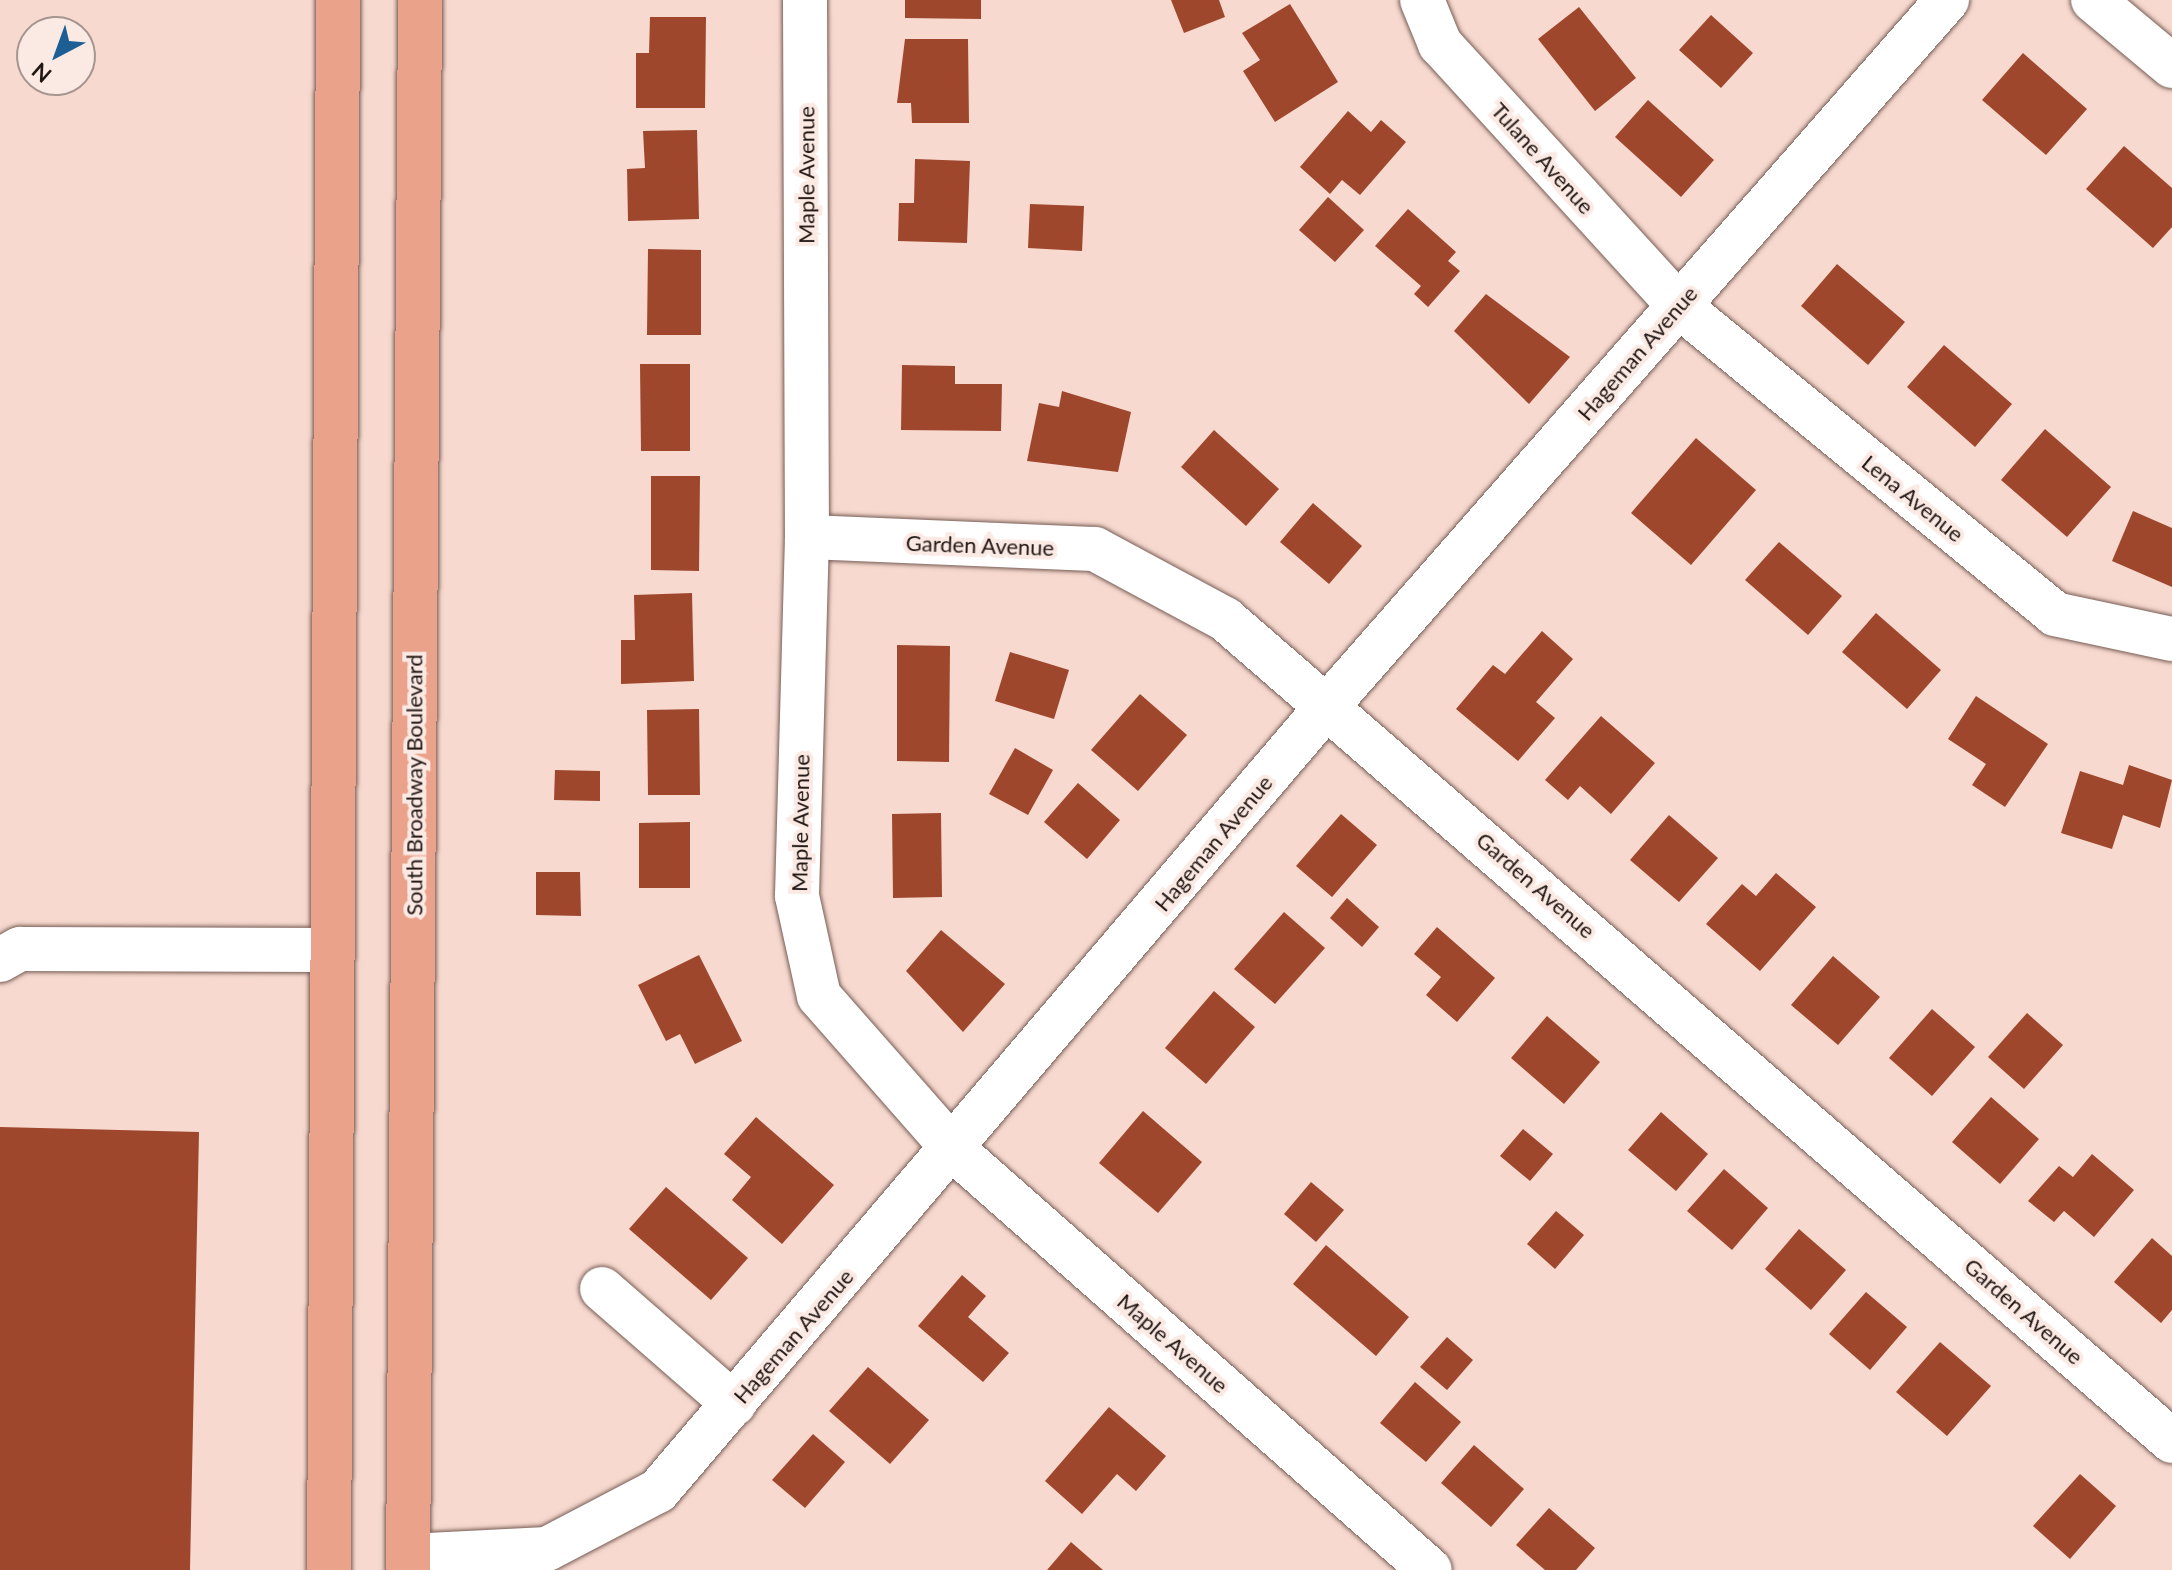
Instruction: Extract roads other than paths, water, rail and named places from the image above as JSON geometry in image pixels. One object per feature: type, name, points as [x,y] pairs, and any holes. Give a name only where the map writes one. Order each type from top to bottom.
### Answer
[{"type":"main road","points":[[329,1570],[330,950],[338,0]]},
{"type":"main road","name":"South Broadway Boulevard","points":[[408,1563],[420,0]]},
{"type":"street","name":"Maple Avenue","points":[[805,0],[807,537],[797,896],[819,996],[955,1151],[1430,1570]]},
{"type":"street","name":"Tulane Avenue","points":[[1422,0],[1440,44],[1679,306]]},
{"type":"street","name":"Hageman Avenue","points":[[408,1563],[555,1559],[658,1491],[955,1151],[1329,704],[1947,0]]},
{"type":"street","points":[[2093,0],[2172,66]]},
{"type":"street","name":"Lena Avenue","points":[[1679,306],[2055,614],[2172,639]]},
{"type":"street","name":"Garden Avenue","points":[[807,537],[1095,549],[1225,619],[1329,704],[2172,1441]]},
{"type":"street","points":[[0,960],[20,949],[330,950]]},
{"type":"street","points":[[602,1289],[734,1404]]}]
